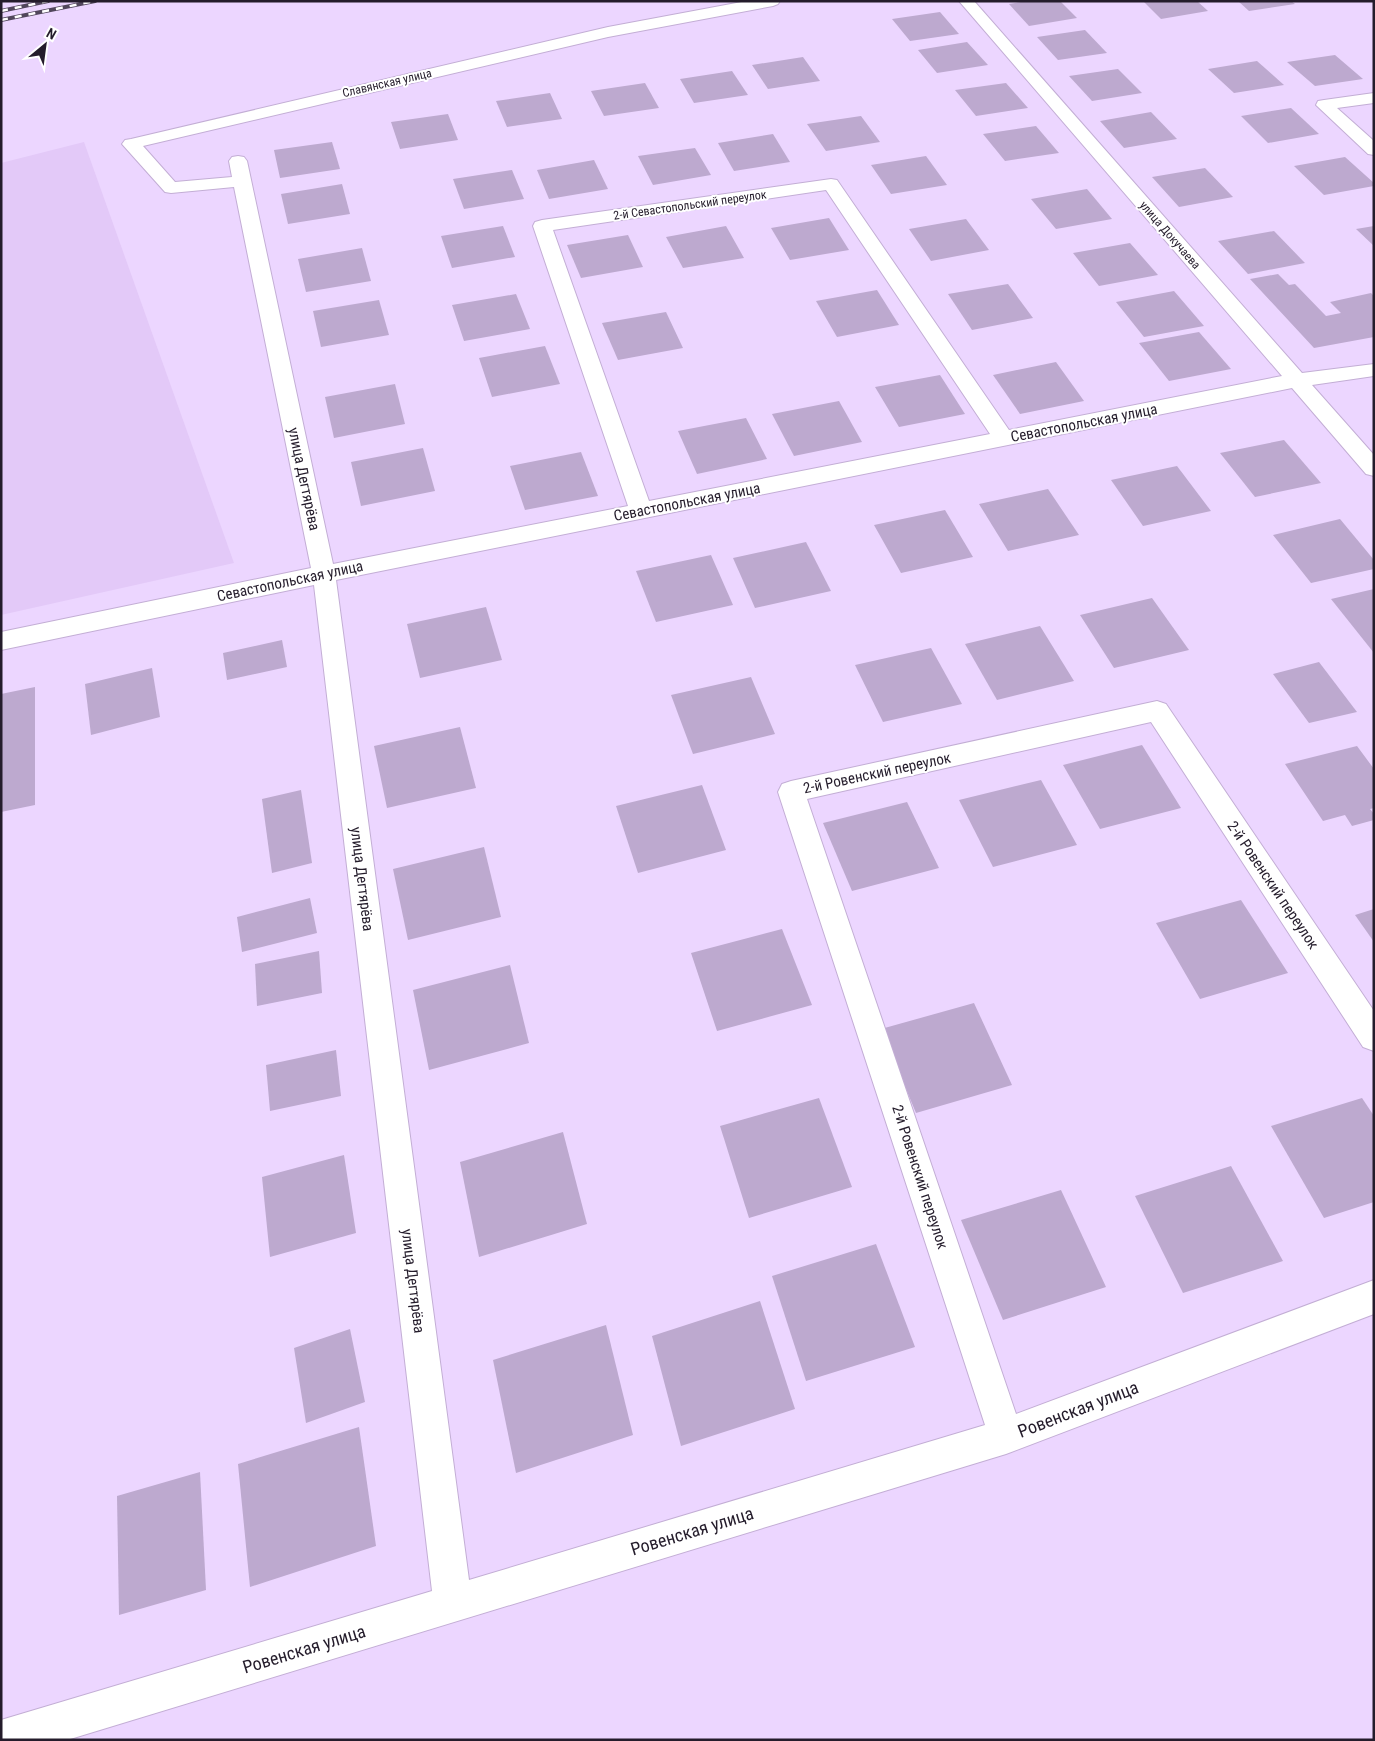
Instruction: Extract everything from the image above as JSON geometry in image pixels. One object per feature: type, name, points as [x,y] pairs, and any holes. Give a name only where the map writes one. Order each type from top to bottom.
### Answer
[{"type":"street","name":"Славянская улица","points":[[240,171],[171,188],[131,144],[608,32],[773,1]]},
{"type":"street","name":"улица Докучаева","points":[[966,1],[1374,468]]},
{"type":"street","points":[[1374,98],[1324,105],[1374,150]]},
{"type":"street","name":"улица Дегтярёва","points":[[240,171],[324,574],[453,1604]]},
{"type":"street","name":"2-й Севастопольский переулок","points":[[641,511],[542,226],[830,184],[1004,439]]},
{"type":"street","name":"Севастопольская улица","points":[[1,641],[324,574],[1297,380],[1374,370]]},
{"type":"street","name":"2-й Ровенский переулок","points":[[1006,1436],[791,792],[1157,712],[1374,1038]]},
{"type":"street","name":"Ровенская улица","points":[[2,1740],[1006,1436],[1374,1297]]},
{"type":"shaded area","points":[[84,142],[234,563],[1,615],[1,163]]},
{"type":"building","points":[[1027,1],[1060,1],[1077,18],[1029,26],[1009,4]]},
{"type":"building","points":[[1143,1],[1197,1],[1208,11],[1161,19]]},
{"type":"building","points":[[1238,1],[1291,1],[1295,4],[1249,11]]},
{"type":"building","points":[[940,12],[959,34],[910,41],[892,19]]},
{"type":"building","points":[[1085,30],[1107,53],[1058,60],[1037,37]]},
{"type":"building","points":[[967,42],[988,65],[937,73],[918,50]]},
{"type":"building","points":[[1335,55],[1363,79],[1315,86],[1287,62]]},
{"type":"building","points":[[803,57],[820,81],[768,89],[752,65]]},
{"type":"building","points":[[1257,61],[1284,85],[1234,93],[1208,69]]},
{"type":"building","points":[[1118,69],[1142,93],[1092,101],[1069,76]]},
{"type":"building","points":[[732,71],[748,95],[694,103],[680,79]]},
{"type":"building","points":[[645,83],[659,108],[604,116],[591,91]]},
{"type":"building","points":[[1006,83],[1028,108],[976,116],[955,90]]},
{"type":"building","points":[[550,93],[562,119],[507,127],[496,101]]},
{"type":"building","points":[[1291,108],[1319,134],[1268,143],[1241,116]]},
{"type":"building","points":[[1151,112],[1177,139],[1124,148],[1100,121]]},
{"type":"building","points":[[448,114],[458,140],[400,149],[391,122]]},
{"type":"building","points":[[861,116],[880,142],[826,151],[807,124]]},
{"type":"building","points":[[1036,126],[1059,153],[1005,161],[983,134]]},
{"type":"building","points":[[773,134],[790,162],[734,171],[718,143]]},
{"type":"building","points":[[332,142],[340,169],[280,178],[274,150]]},
{"type":"building","points":[[695,148],[711,175],[653,185],[638,156]]},
{"type":"building","points":[[926,156],[947,185],[891,194],[871,165]]},
{"type":"building","points":[[1345,157],[1374,183],[1374,186],[1324,195],[1294,166]]},
{"type":"building","points":[[594,160],[608,189],[549,199],[537,170]]},
{"type":"building","points":[[1205,168],[1233,197],[1179,207],[1152,177]]},
{"type":"building","points":[[512,170],[524,199],[464,209],[453,179]]},
{"type":"building","points":[[342,184],[350,214],[288,224],[281,194]]},
{"type":"building","points":[[1087,189],[1112,219],[1056,229],[1031,199]]},
{"type":"building","points":[[829,218],[849,250],[790,260],[771,228]]},
{"type":"building","points":[[966,219],[989,250],[931,261],[909,229]]},
{"type":"building","points":[[503,226],[515,257],[452,268],[441,236]]},
{"type":"building","points":[[726,226],[744,258],[683,268],[666,237]]},
{"type":"building","points":[[1374,226],[1374,246],[1356,229]]},
{"type":"building","points":[[1274,231],[1305,263],[1248,274],[1218,241]]},
{"type":"building","points":[[628,235],[643,267],[581,278],[567,245]]},
{"type":"building","points":[[1130,243],[1158,275],[1099,286],[1073,253]]},
{"type":"building","points":[[362,248],[371,281],[306,292],[298,259]]},
{"type":"building","points":[[1278,274],[1289,285],[1295,284],[1326,316],[1341,313],[1330,302],[1371,293],[1374,296],[1374,337],[1314,348],[1250,279]]},
{"type":"building","points":[[1008,284],[1033,318],[972,330],[948,294]]},
{"type":"building","points":[[877,290],[899,325],[837,337],[816,301]]},
{"type":"building","points":[[1174,291],[1204,326],[1144,337],[1116,302]]},
{"type":"building","points":[[516,294],[530,329],[464,341],[452,305]]},
{"type":"building","points":[[379,300],[389,335],[321,347],[313,311]]},
{"type":"building","points":[[666,312],[683,348],[618,360],[602,323]]},
{"type":"building","points":[[1199,332],[1231,369],[1169,381],[1139,343]]},
{"type":"building","points":[[545,346],[560,384],[492,397],[479,358]]},
{"type":"building","points":[[1056,362],[1084,401],[1020,414],[993,375]]},
{"type":"building","points":[[940,375],[965,414],[899,427],[875,387]]},
{"type":"building","points":[[395,384],[405,424],[334,438],[325,397]]},
{"type":"building","points":[[839,401],[862,442],[794,456],[772,414]]},
{"type":"building","points":[[746,418],[767,459],[697,474],[678,431]]},
{"type":"building","points":[[1284,440],[1321,483],[1255,497],[1220,453]]},
{"type":"building","points":[[423,448],[435,491],[361,506],[351,462]]},
{"type":"building","points":[[581,452],[598,496],[525,510],[510,466]]},
{"type":"building","points":[[1177,466],[1211,511],[1143,526],[1111,480]]},
{"type":"building","points":[[1048,489],[1079,535],[1008,551],[979,504]]},
{"type":"building","points":[[945,510],[973,557],[901,573],[874,525]]},
{"type":"building","points":[[1340,519],[1374,560],[1374,569],[1311,583],[1273,535]]},
{"type":"building","points":[[806,542],[831,591],[755,608],[733,558]]},
{"type":"building","points":[[711,555],[733,605],[656,622],[636,571]]},
{"type":"building","points":[[1374,589],[1374,653],[1331,599]]},
{"type":"building","points":[[1152,598],[1189,650],[1114,668],[1080,615]]},
{"type":"building","points":[[486,607],[502,660],[420,678],[407,624]]},
{"type":"building","points":[[1040,626],[1074,681],[997,700],[965,644]]},
{"type":"building","points":[[282,640],[287,667],[227,680],[223,653]]},
{"type":"building","points":[[931,648],[962,704],[883,722],[855,665]]},
{"type":"building","points":[[1319,662],[1357,712],[1309,723],[1273,674]]},
{"type":"building","points":[[152,668],[160,717],[91,735],[85,684]]},
{"type":"building","points":[[751,677],[775,734],[693,754],[671,695]]},
{"type":"building","points":[[35,687],[35,805],[1,812],[1,694]]},
{"type":"building","points":[[460,727],[476,788],[387,808],[374,746]]},
{"type":"building","points":[[1142,745],[1181,808],[1100,829],[1063,765]]},
{"type":"building","points":[[1357,746],[1374,769],[1374,808],[1370,809],[1374,814],[1374,820],[1352,826],[1345,815],[1323,821],[1285,764]]},
{"type":"building","points":[[1041,780],[1077,845],[993,867],[959,800]]},
{"type":"building","points":[[702,785],[726,850],[638,873],[616,806]]},
{"type":"building","points":[[301,790],[312,863],[272,873],[262,799]]},
{"type":"building","points":[[907,802],[939,868],[852,891],[823,823]]},
{"type":"building","points":[[484,847],[501,917],[408,940],[393,869]]},
{"type":"building","points":[[310,898],[317,933],[242,952],[237,917]]},
{"type":"building","points":[[1241,900],[1288,973],[1200,999],[1156,923]]},
{"type":"building","points":[[1374,909],[1374,942],[1355,915]]},
{"type":"building","points":[[782,929],[812,1005],[717,1031],[691,953]]},
{"type":"building","points":[[319,951],[322,993],[257,1006],[255,964]]},
{"type":"building","points":[[510,965],[529,1043],[429,1070],[413,990]]},
{"type":"building","points":[[974,1003],[1012,1085],[916,1113],[881,1029]]},
{"type":"building","points":[[336,1050],[341,1096],[270,1111],[266,1065]]},
{"type":"building","points":[[819,1098],[852,1187],[749,1218],[720,1126]]},
{"type":"building","points":[[1362,1098],[1374,1116],[1374,1202],[1324,1218],[1271,1126]]},
{"type":"building","points":[[563,1132],[587,1224],[479,1257],[460,1162]]},
{"type":"building","points":[[344,1155],[356,1233],[270,1257],[262,1177]]},
{"type":"building","points":[[1231,1166],[1283,1261],[1183,1293],[1135,1196]]},
{"type":"building","points":[[1061,1190],[1106,1287],[1003,1320],[961,1220]]},
{"type":"building","points":[[876,1244],[915,1347],[806,1381],[772,1276]]},
{"type":"building","points":[[760,1301],[795,1409],[681,1446],[652,1336]]},
{"type":"building","points":[[606,1325],[633,1435],[516,1473],[493,1360]]},
{"type":"building","points":[[350,1329],[365,1402],[306,1423],[294,1348]]},
{"type":"building","points":[[359,1427],[376,1546],[250,1587],[238,1464]]},
{"type":"building","points":[[200,1472],[206,1590],[119,1615],[117,1496]]},
{"type":"railway","points":[[1,11],[48,1]]},
{"type":"railway","points":[[1,20],[95,1]]}]
